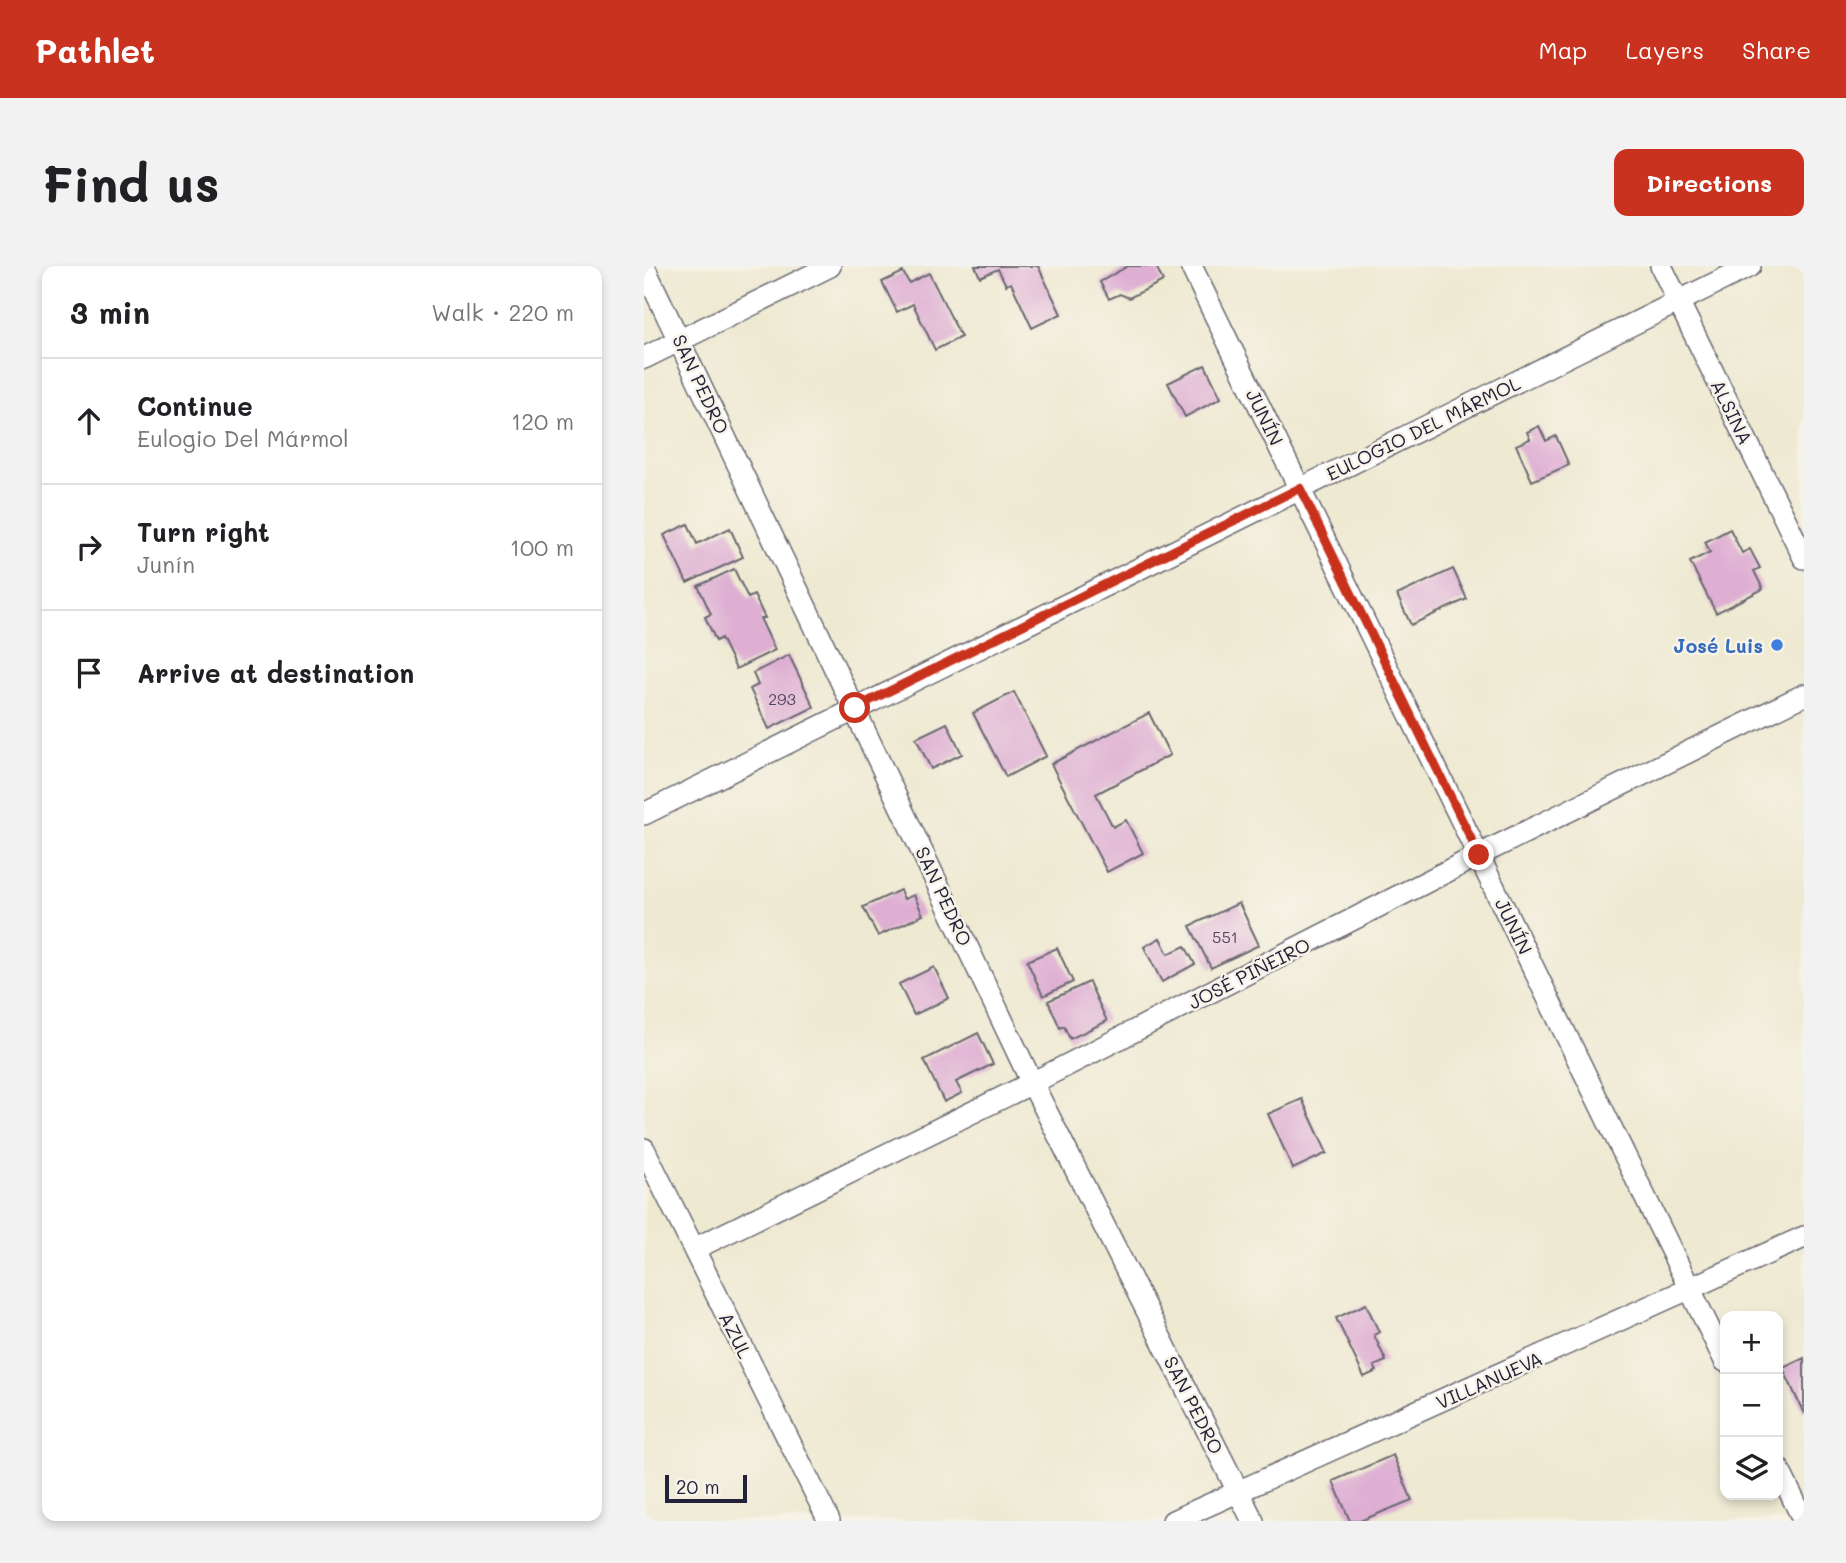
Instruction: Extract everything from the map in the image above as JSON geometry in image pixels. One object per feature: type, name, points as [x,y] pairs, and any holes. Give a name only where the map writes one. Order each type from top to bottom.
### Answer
[{"type":"street","points":[[644,358],[830,266]]},
{"type":"street","name":"JUNÍN","points":[[1191,266],[1720,1350]]},
{"type":"street","name":"ALSINA","points":[[1661,266],[1804,558]]},
{"type":"street","name":"EULOGIO DEL MÁRMOL","points":[[644,814],[1750,266]]},
{"type":"street","name":"SAN PEDRO","points":[[644,267],[1032,1083],[1253,1521]]},
{"type":"street","name":"JOSÉ PIÑEIRO","points":[[694,1249],[1032,1083],[1479,855],[1804,695]]},
{"type":"street","name":"AZUL","points":[[644,1149],[829,1521]]},
{"type":"street","name":"VILLANUEVA","points":[[1173,1521],[1804,1237]]},
{"type":"street","points":[[1783,1478],[1804,1521]]},
{"type":"building","points":[[975,266],[1038,266],[1061,314],[1032,328],[1011,283],[1006,285],[998,269],[980,277]]},
{"type":"building","points":[[1128,266],[1156,266],[1163,281],[1129,298],[1120,294],[1109,299],[1100,282]]},
{"type":"building","points":[[903,272],[909,283],[929,273],[961,337],[935,350],[913,304],[897,312],[882,282]]},
{"type":"building","points":[[1205,365],[1221,398],[1185,417],[1168,383]]},
{"type":"building","points":[[1539,426],[1546,441],[1556,436],[1569,465],[1532,481],[1516,445],[1530,439],[1527,432]]},
{"type":"building","points":[[688,524],[697,544],[730,528],[743,557],[687,583],[664,535]]},
{"type":"building","points":[[1730,529],[1742,553],[1750,549],[1760,568],[1754,571],[1763,589],[1716,613],[1690,562],[1710,552],[1705,542]]},
{"type":"building","points":[[734,569],[748,598],[754,595],[765,618],[760,618],[775,650],[736,669],[721,638],[716,641],[705,617],[711,614],[698,586]]},
{"type":"building","points":[[1453,569],[1467,599],[1411,625],[1397,595]]},
{"type":"building","points":[[789,655],[814,707],[769,729],[750,689],[758,685],[753,673]]},
{"type":"building","points":[[1014,692],[1046,756],[1006,777],[973,713]]},
{"type":"building","points":[[1149,713],[1170,755],[1096,794],[1113,827],[1126,820],[1143,853],[1107,872],[1051,764]]},
{"type":"building","points":[[947,723],[962,754],[931,769],[916,738]]},
{"type":"building","points":[[900,890],[904,899],[914,895],[923,915],[878,936],[863,907]]},
{"type":"building","points":[[1239,903],[1259,945],[1211,968],[1190,926]]},
{"type":"building","points":[[1160,938],[1168,954],[1185,946],[1195,964],[1162,982],[1144,947]]},
{"type":"building","points":[[1057,948],[1073,982],[1043,996],[1027,961]]},
{"type":"building","points":[[934,967],[949,998],[914,1015],[899,984]]},
{"type":"building","points":[[1089,982],[1107,1021],[1070,1039],[1064,1026],[1060,1028],[1048,1001]]},
{"type":"building","points":[[978,1033],[993,1064],[956,1082],[962,1093],[944,1102],[924,1060]]},
{"type":"building","points":[[1302,1099],[1327,1153],[1293,1169],[1268,1114]]},
{"type":"building","points":[[1366,1304],[1379,1332],[1374,1335],[1386,1361],[1374,1366],[1377,1371],[1364,1377],[1336,1318]]},
{"type":"building","points":[[1804,1358],[1804,1414],[1783,1368]]},
{"type":"building","points":[[1393,1455],[1412,1500],[1360,1521],[1350,1521],[1333,1481]]},
{"type":"place","name":"José Luis","points":[[1777,645]]},
{"type":"route","points":[[855,708],[1300,488],[1479,855]]}]
